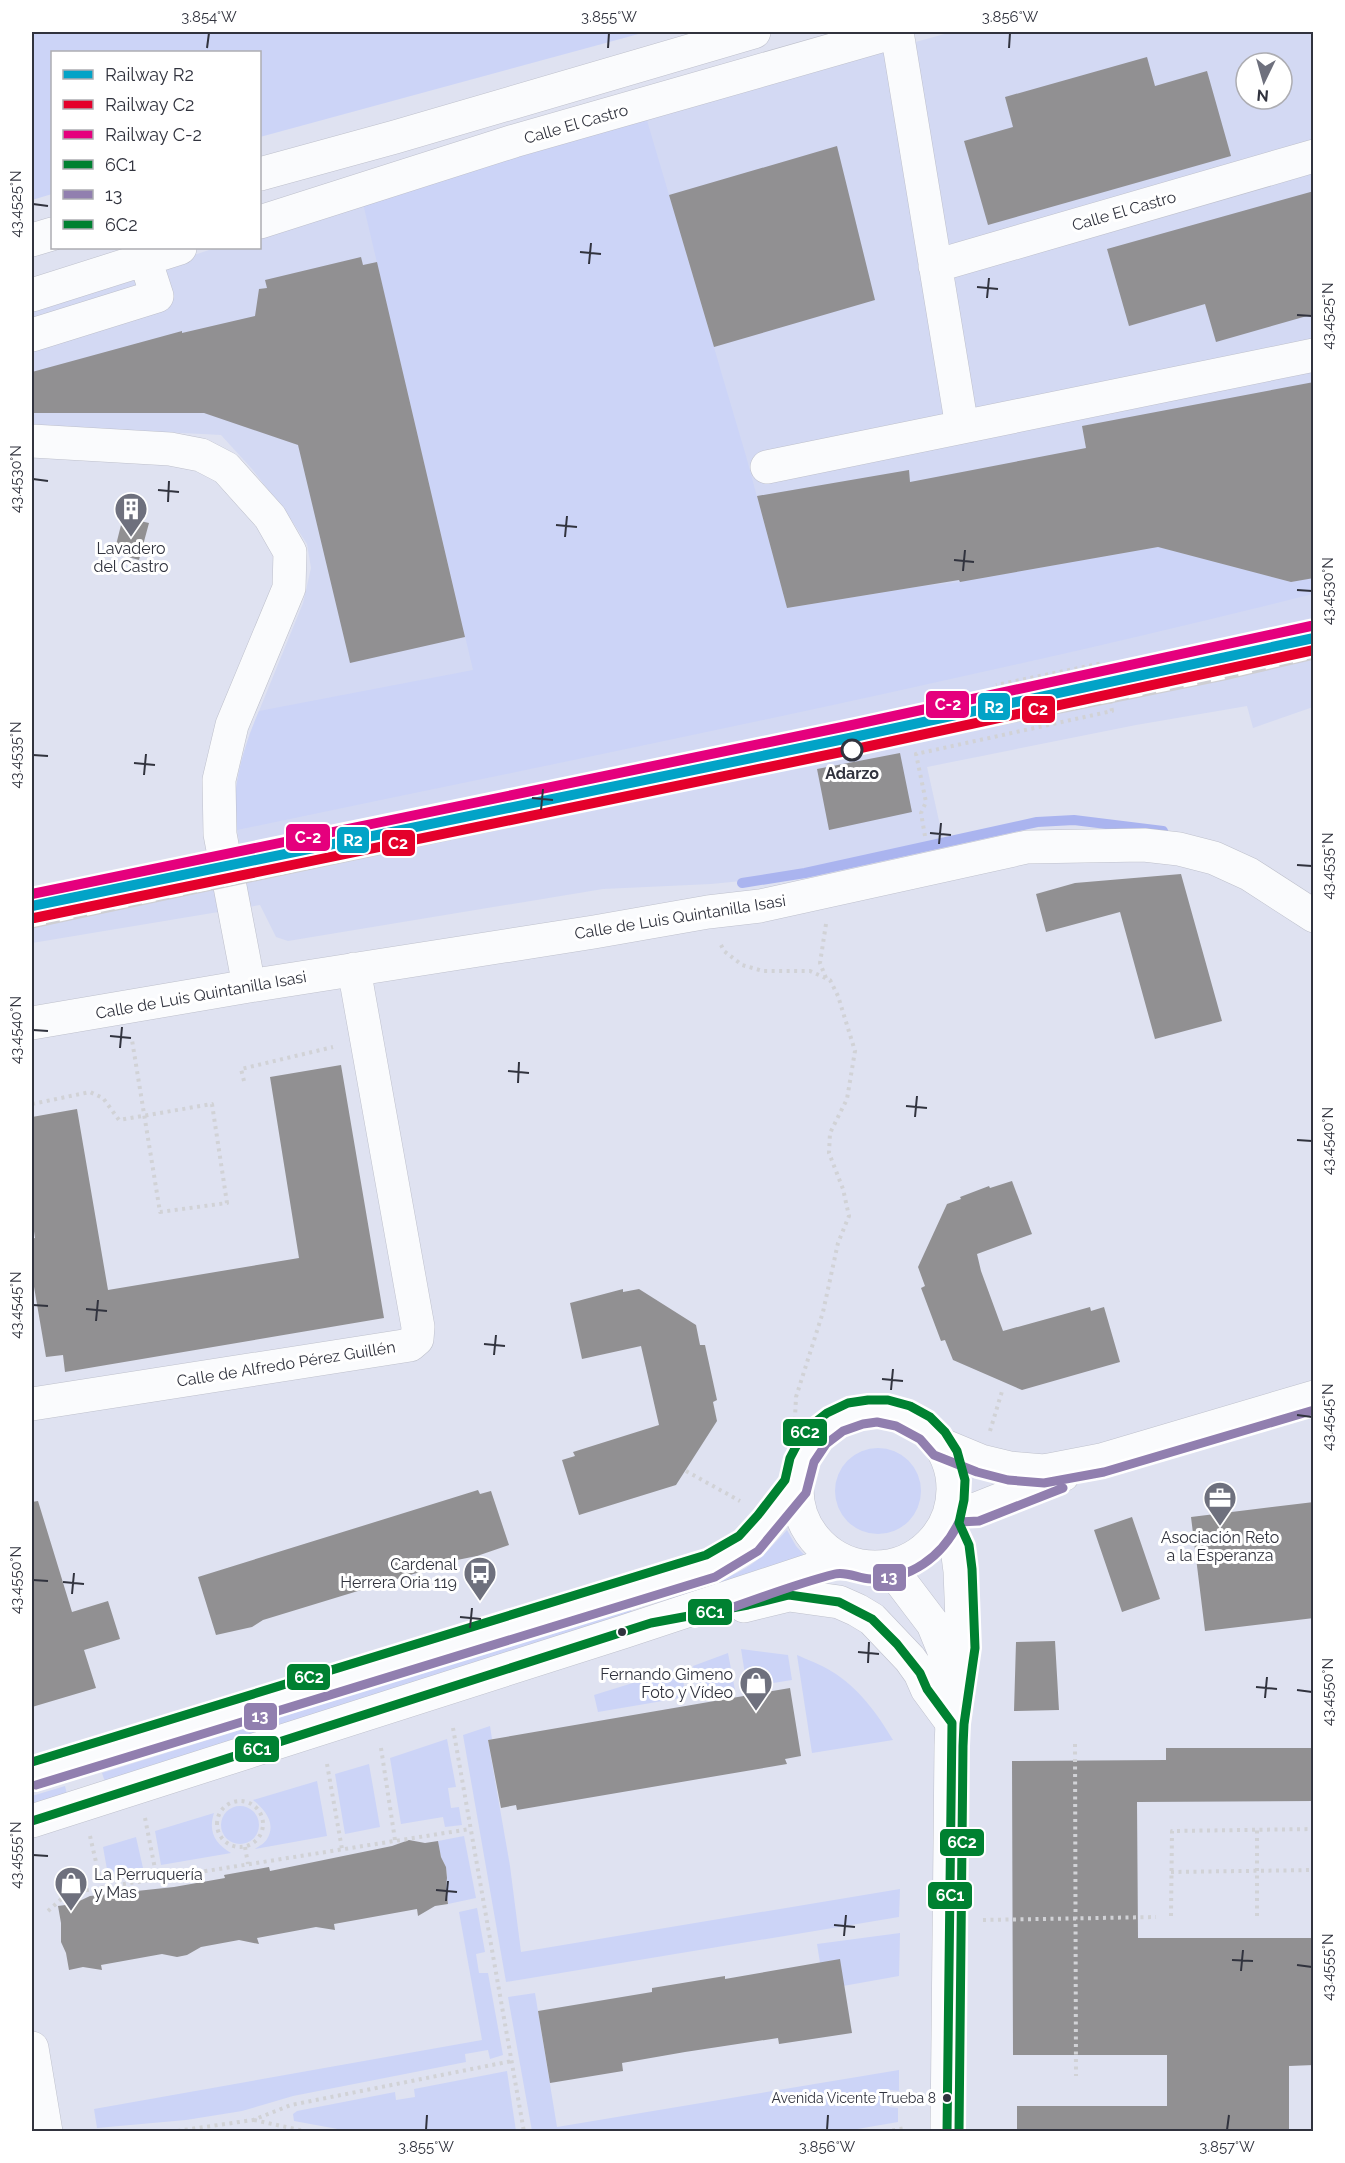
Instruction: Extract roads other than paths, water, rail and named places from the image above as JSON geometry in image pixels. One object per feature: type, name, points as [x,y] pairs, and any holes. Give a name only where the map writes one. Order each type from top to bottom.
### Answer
[{"type":"main road","points":[[261,174],[754,32]]},
{"type":"main road","name":"Calle El Castro","points":[[261,222],[514,141],[896,32],[962,427]]},
{"type":"main road","name":"Calle El Castro","points":[[935,266],[1314,156]]},
{"type":"main road","points":[[32,240],[51,234]]},
{"type":"main road","points":[[32,295],[177,249]]},
{"type":"main road","points":[[32,335],[157,296],[145,259]]},
{"type":"main road","points":[[767,467],[1314,355]]},
{"type":"main road","points":[[32,441],[170,448],[201,455],[226,468],[270,517],[290,552],[289,588],[232,725],[219,780],[220,834],[249,986]]},
{"type":"main road","name":"Calle de Luis Quintanilla Isasi","points":[[32,1023],[708,912],[760,906],[1027,847],[1144,845],[1179,849],[1214,858],[1249,874],[1314,916]]},
{"type":"main road","name":"Calle de Alfredo Pérez Guillén","points":[[32,1404],[410,1345],[417,1339],[418,1327],[354,969]]},
{"type":"main road","points":[[949,1517],[976,1509],[1101,1460],[1314,1397]]},
{"type":"main road","points":[[32,1821],[838,1561],[872,1567],[889,1566],[915,1557],[927,1547],[949,1517],[954,1493],[952,1472],[940,1444],[928,1430],[913,1420],[899,1414],[877,1410],[860,1412],[837,1420],[816,1436],[803,1456],[796,1486],[799,1509],[807,1529],[821,1547],[838,1561]]},
{"type":"main road","points":[[940,1444],[981,1461],[1010,1468],[1044,1471],[1101,1460]]},
{"type":"main road","points":[[32,1774],[711,1566],[750,1542],[796,1486]]},
{"type":"main road","points":[[949,1517],[960,1571],[963,1647],[952,1723]]},
{"type":"main road","points":[[889,1566],[933,1624],[944,1651],[952,1723],[947,2132]]},
{"type":"main road","points":[[651,1623],[789,1595],[839,1602],[872,1619],[910,1659],[927,1689],[952,1723]]},
{"type":"main road","points":[[32,2048],[46,2132]]},
{"type":"waterway","points":[[742,883],[805,873],[1037,822],[1074,820],[1163,831]]},
{"type":"railway","points":[[1213,671],[1314,641]]},
{"type":"railway","points":[[32,925],[857,751],[1224,677],[1314,656]]},
{"type":"rail line","name":"C-2","points":[[32,894],[852,725],[1311,626]]},
{"type":"rail line","name":"R2","points":[[32,906],[854,737],[1314,638]]},
{"type":"rail line","name":"C2","points":[[34,918],[856,749],[1314,650]]},
{"type":"place","name":"Lavadero del Castro","points":[[131,538]]},
{"type":"place","name":"Adarzo","points":[[852,750]]},
{"type":"place","name":"Asociación Reto a la Esperanza","points":[[1220,1527]]},
{"type":"place","name":"Cardenal Herrera Oria 119","points":[[480,1602]]},
{"type":"place","name":"Fernando Gimeno Foto y Vídeo","points":[[756,1712]]},
{"type":"place","name":"La Perruquería y Mas","points":[[71,1912]]},
{"type":"place","name":"Avenida Vicente Trueba 8","points":[[947,2098]]}]
